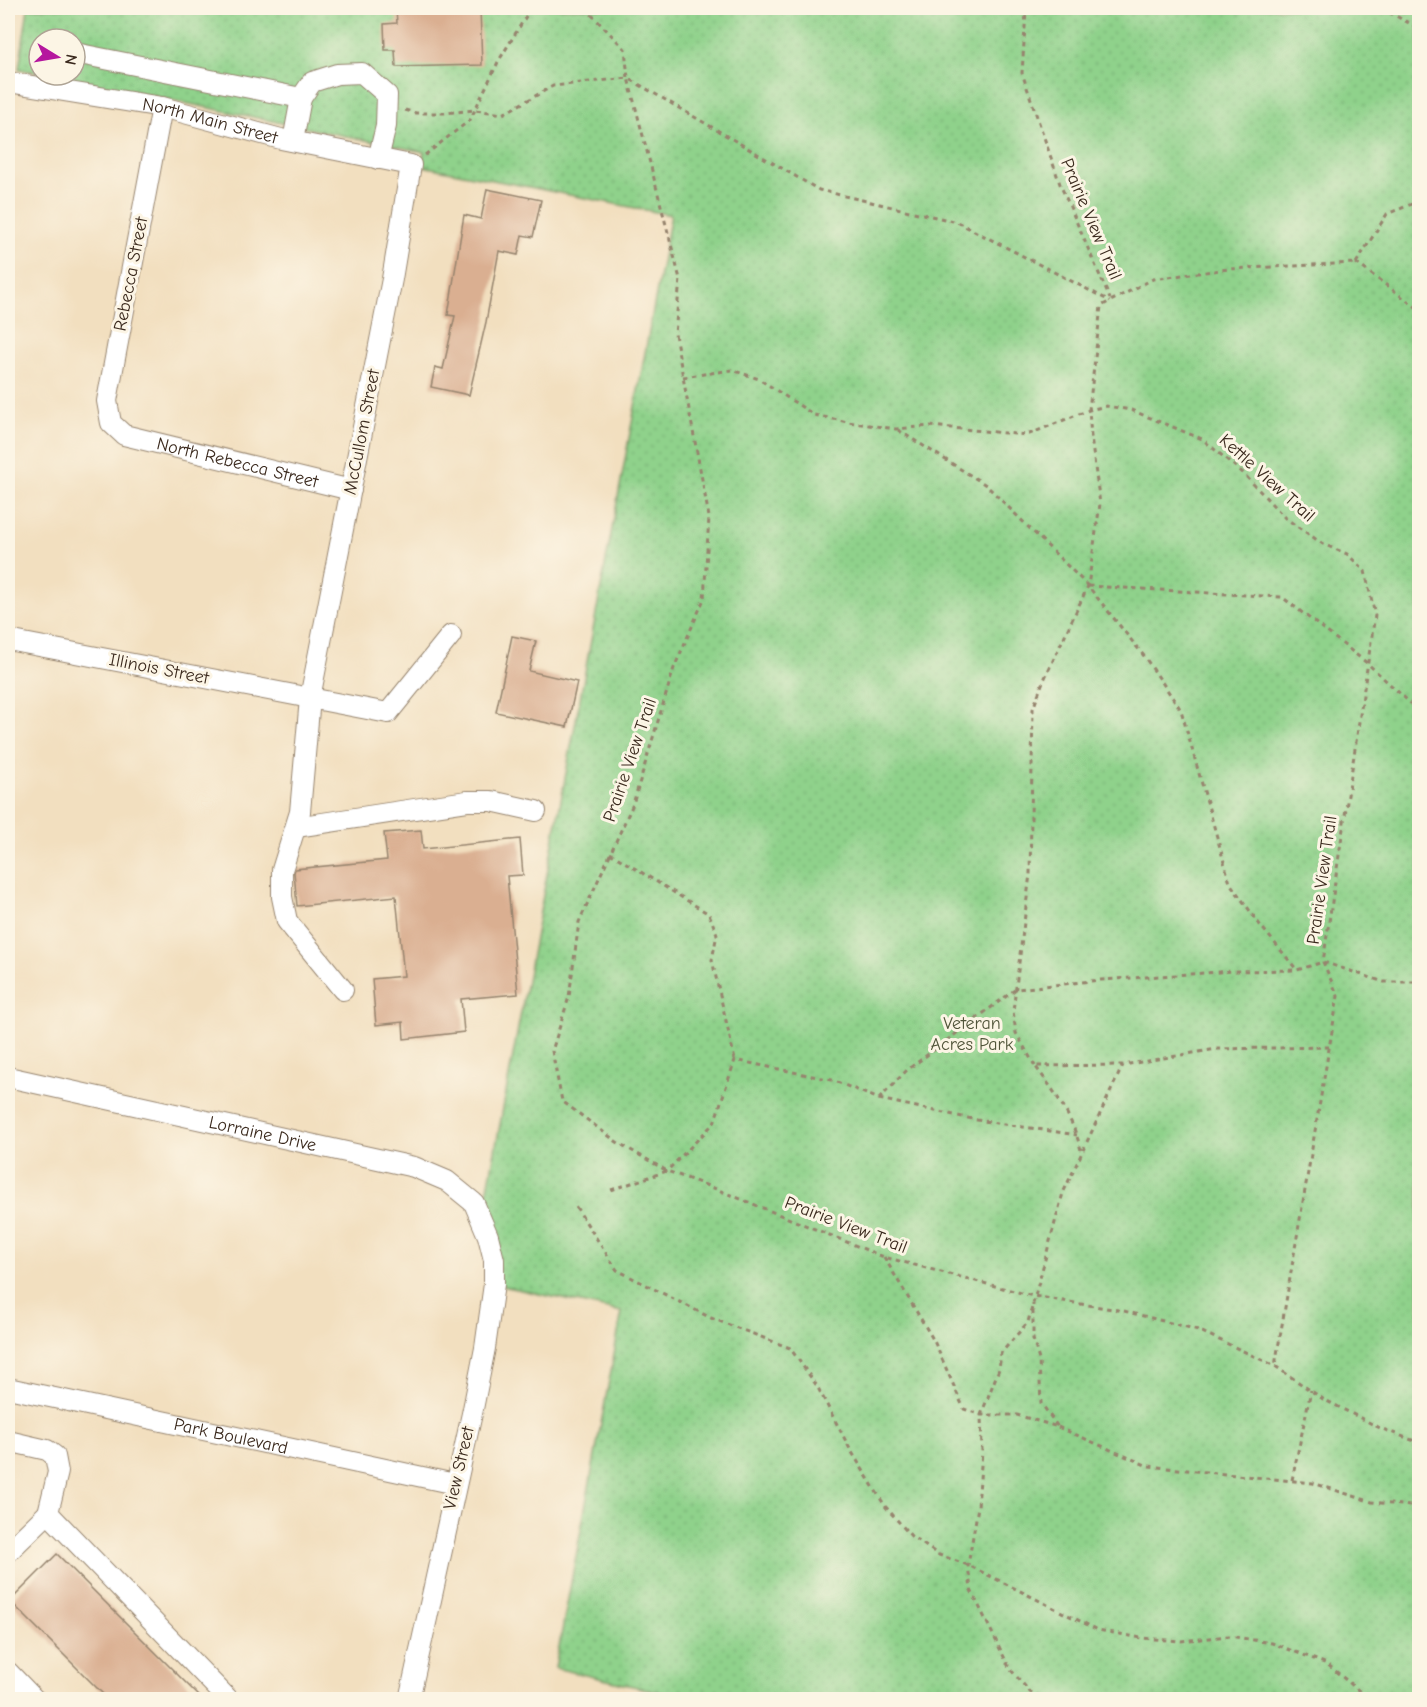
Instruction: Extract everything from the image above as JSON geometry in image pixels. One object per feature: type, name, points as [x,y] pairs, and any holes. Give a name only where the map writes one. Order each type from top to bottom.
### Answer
[{"type":"street","points":[[87,55],[301,98]]},
{"type":"street","points":[[292,141],[301,98],[312,82],[337,74],[362,73],[387,95],[386,126],[378,159]]},
{"type":"street","name":"North Main Street","points":[[8,82],[27,81]]},
{"type":"street","name":"North Main Street","points":[[66,87],[162,107],[292,141],[411,165]]},
{"type":"street","name":"Rebecca Street","points":[[124,435],[111,423],[107,401],[162,107]]},
{"type":"street","name":"McCullom Street","points":[[343,990],[287,921],[282,897],[282,870],[300,812],[310,698],[392,279],[411,165]]},
{"type":"street","name":"North Rebecca Street","points":[[124,435],[351,490]]},
{"type":"street","name":"Illinois Street","points":[[8,640],[388,713],[451,635]]},
{"type":"street","points":[[296,827],[467,801],[490,801],[536,811]]},
{"type":"street","name":"Lorraine Drive","points":[[8,1077],[414,1167],[447,1181],[474,1203],[488,1236]]},
{"type":"street","name":"View Street","points":[[409,1700],[473,1408],[491,1312],[494,1260],[488,1236]]},
{"type":"street","name":"Park Boulevard","points":[[8,1388],[455,1484]]},
{"type":"street","points":[[8,1441],[47,1450],[55,1456],[58,1472],[48,1513],[8,1552]]},
{"type":"street","points":[[48,1513],[229,1700]]},
{"type":"street","points":[[8,1672],[35,1700]]},
{"type":"path","points":[[411,165],[470,120],[498,62],[531,8]]},
{"type":"path","name":"Prairie View Trail","points":[[585,8],[625,49],[628,78],[680,279],[675,334],[709,517],[704,599],[674,668],[633,804],[579,922],[569,997],[552,1051],[562,1101],[617,1142],[667,1171],[711,1186],[884,1257],[1033,1296],[1124,1311],[1198,1330],[1275,1366],[1323,1399],[1380,1428],[1419,1443]]},
{"type":"path","name":"Prairie View Trail","points":[[1029,8],[1026,12],[1022,73],[1060,184],[1110,301],[1101,306],[1089,410],[1090,437],[1100,504],[1088,586],[1042,684],[1033,709],[1030,874],[1013,1011],[1016,1033],[1035,1066],[1060,1098],[1082,1152]]},
{"type":"path","points":[[1381,8],[1419,29]]},
{"type":"path","points":[[387,105],[416,113],[475,110],[503,114],[553,86],[628,78],[819,190],[957,222],[1110,301],[1153,279],[1228,269],[1356,263],[1419,310]]},
{"type":"path","points":[[1356,263],[1387,214],[1417,202],[1419,194]]},
{"type":"path","points":[[683,377],[732,369],[759,379],[814,415],[848,423],[896,429],[930,426],[1027,435],[1089,410]]},
{"type":"path","name":"Kettle View Trail","points":[[1089,410],[1106,406],[1131,410],[1202,439],[1243,473],[1285,518],[1323,544],[1347,554],[1365,571],[1375,615],[1367,663]]},
{"type":"path","points":[[896,429],[986,486],[1088,586],[1144,656],[1181,710],[1230,883],[1260,925],[1297,970]]},
{"type":"path","points":[[1088,586],[1282,597],[1367,663],[1419,712]]},
{"type":"path","name":"Prairie View Trail","points":[[1275,1366],[1338,996],[1323,962],[1367,663]]},
{"type":"path","points":[[610,853],[709,914],[717,934],[712,960],[735,1060],[714,1123],[667,1171],[611,1190]]},
{"type":"path","points":[[879,1099],[907,1070],[1016,989],[1123,978],[1234,971],[1297,970],[1323,962],[1384,982],[1419,982]]},
{"type":"path","points":[[1035,1066],[1123,1065],[1217,1049],[1330,1047]]},
{"type":"path","points":[[735,1060],[832,1080],[879,1099],[977,1119],[1077,1135]]},
{"type":"path","points":[[1049,1700],[1030,1692],[1010,1669],[971,1590],[968,1565],[978,1507],[982,1451],[981,1415],[999,1369],[1001,1353],[1028,1322],[1033,1296],[1063,1192],[1123,1065]]},
{"type":"path","points":[[576,1206],[617,1270],[711,1318],[790,1348],[817,1386],[850,1449],[885,1506],[911,1536],[939,1555],[968,1565],[1098,1630],[1141,1638],[1181,1641],[1229,1636],[1272,1643],[1327,1664],[1371,1700]]},
{"type":"path","points":[[884,1257],[934,1341],[964,1409],[981,1415],[1017,1415],[1058,1427],[1148,1466],[1313,1483],[1372,1502],[1419,1507]]},
{"type":"path","points":[[1033,1296],[1033,1339],[1039,1360],[1041,1403],[1058,1427]]},
{"type":"path","points":[[1292,1480],[1311,1390]]},
{"type":"green space","name":"Veteran Acres Park","points":[[28,8],[1419,8],[1419,1699],[693,1700],[555,1668],[622,1312],[494,1284],[482,1220],[671,215],[422,166],[424,152],[87,83],[87,27],[27,27],[27,71],[19,69]]},
{"type":"building","points":[[480,8],[482,65],[396,67],[395,50],[385,50],[384,24],[397,23],[396,9]]},
{"type":"building","points":[[487,189],[541,200],[533,237],[522,235],[518,255],[499,251],[469,395],[431,387],[435,367],[443,369],[455,316],[448,315],[464,215],[481,219]]},
{"type":"building","points":[[512,636],[536,641],[529,671],[577,682],[567,727],[496,712]]},
{"type":"building","points":[[421,830],[423,849],[520,839],[523,875],[507,876],[518,994],[461,999],[464,1032],[404,1039],[403,1022],[376,1025],[372,979],[404,976],[396,896],[297,906],[294,872],[295,869],[387,860],[384,833]]},
{"type":"building","points":[[57,1554],[203,1700],[109,1700],[10,1601]]}]
